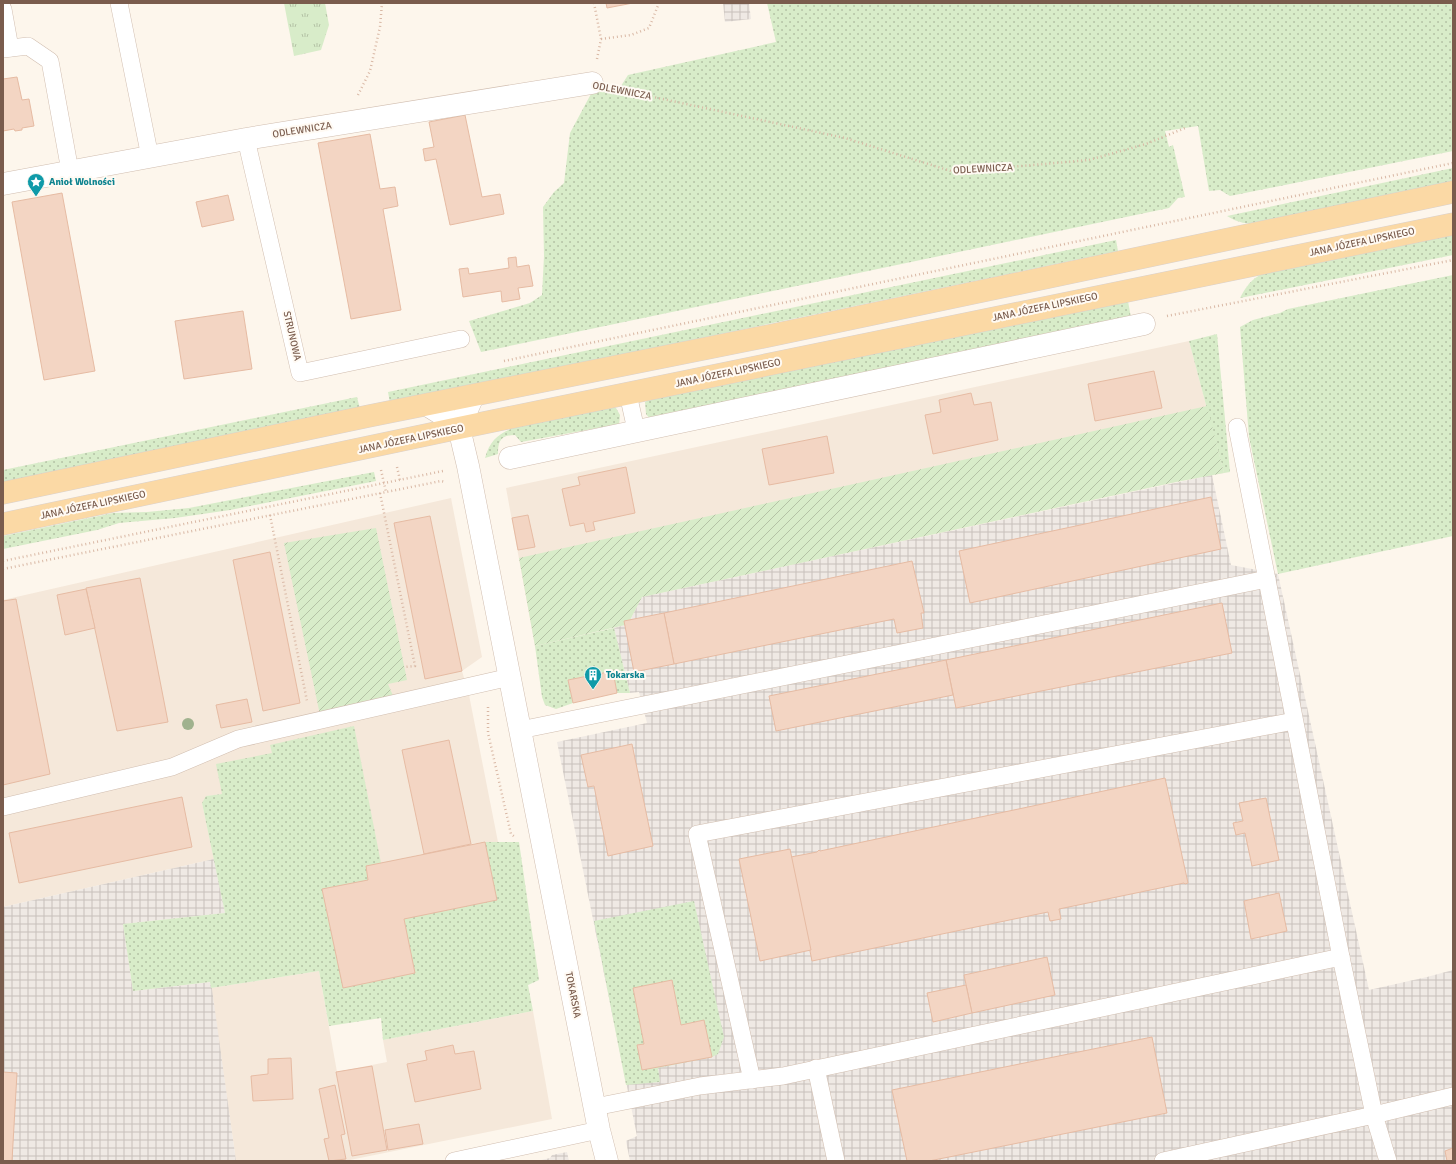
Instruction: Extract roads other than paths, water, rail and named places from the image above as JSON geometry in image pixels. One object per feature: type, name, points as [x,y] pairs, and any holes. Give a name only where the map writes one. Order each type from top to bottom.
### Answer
[{"type":"main road","points":[[3,492],[1145,258],[1453,192]]},
{"type":"main road","name":"JANA JÓZEFA LIPSKIEGO","points":[[3,524],[459,428],[1453,224]]},
{"type":"street","name":"ODLEWNICZA","points":[[3,184],[246,139],[592,83]]},
{"type":"street","points":[[510,458],[636,430],[1144,324]]},
{"type":"street","points":[[427,405],[459,428],[473,396]]},
{"type":"street","name":"TOKARSKA","points":[[459,428],[468,466],[595,1108],[607,1161]]},
{"type":"lane","points":[[119,3],[150,156]]},
{"type":"lane","points":[[3,9],[6,48],[28,46],[50,61],[70,171]]},
{"type":"lane","name":"STRUNOWA","points":[[246,139],[300,373],[461,339]]},
{"type":"lane","points":[[628,394],[636,430]]},
{"type":"lane","points":[[1237,427],[1340,957],[1374,1115],[1388,1161]]},
{"type":"lane","points":[[520,730],[1266,579]]},
{"type":"lane","points":[[3,807],[172,767],[238,739],[510,677]]},
{"type":"lane","points":[[752,1080],[698,834],[1294,721]]},
{"type":"lane","points":[[595,1108],[700,1086],[783,1076],[1340,957]]},
{"type":"lane","points":[[816,1068],[836,1161]]},
{"type":"lane","points":[[1162,1161],[1374,1115],[1453,1096]]},
{"type":"lane","points":[[454,1161],[600,1130]]},
{"type":"place","name":"Anioł Wolności","points":[[36,197]]},
{"type":"place","name":"Tokarska","points":[[593,690]]}]
